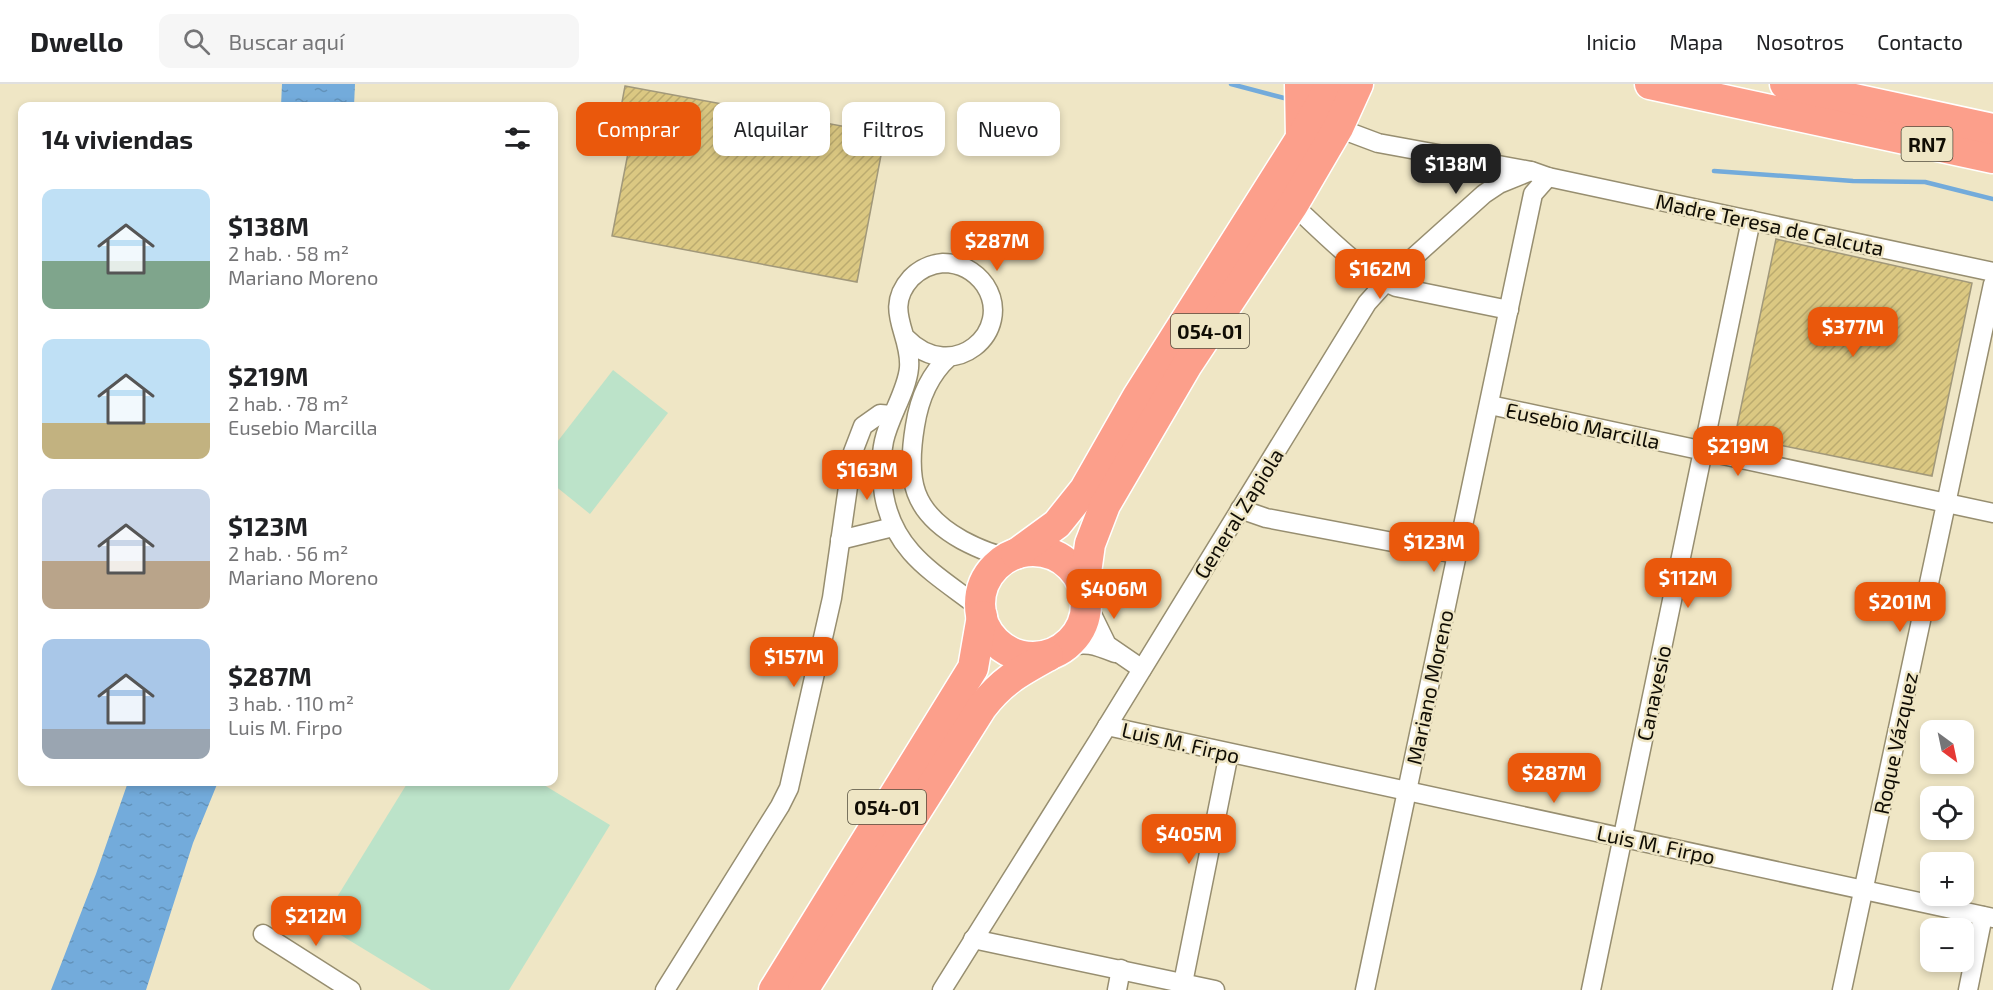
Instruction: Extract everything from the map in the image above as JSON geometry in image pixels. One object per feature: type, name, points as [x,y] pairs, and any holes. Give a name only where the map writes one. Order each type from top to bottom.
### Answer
[{"type":"highway","points":[[1300,84],[1301,138]]},
{"type":"highway","name":"054-01","points":[[774,990],[973,668],[981,613],[981,596],[986,579],[997,566],[1058,524],[1085,489],[1138,396],[1301,138],[1330,84]]},
{"type":"highway","name":"054-01","points":[[803,990],[995,690],[1006,681],[1056,652],[1076,636],[1084,621],[1090,544],[1105,505],[1187,365],[1293,205],[1338,128],[1358,84]]},
{"type":"highway","name":"RN7","points":[[1650,84],[1993,158]]},
{"type":"highway","name":"RN7","points":[[1785,84],[1993,129]]},
{"type":"highway","points":[[1013,556],[1029,551],[1047,553],[1063,560],[1076,572],[1085,595]]},
{"type":"highway","points":[[981,613],[987,630],[998,644],[1013,654],[1030,658],[1056,652]]},
{"type":"street","name":"Madre Teresa de Calcuta","points":[[1338,128],[1378,143],[1540,174],[1993,272]]},
{"type":"street","name":"General Zapiola","points":[[942,990],[1367,303],[1385,283],[1484,194],[1499,184],[1540,174]]},
{"type":"street","name":"Mariano Moreno","points":[[1365,990],[1533,194],[1540,174]]},
{"type":"street","points":[[1293,205],[1369,273],[1385,283],[1509,309]]},
{"type":"street","name":"Canavesio","points":[[1591,990],[1750,220]]},
{"type":"street","points":[[941,263],[967,268],[978,276],[991,301],[992,315],[981,341],[970,351],[949,357],[929,355],[916,349],[906,338],[897,312],[899,297],[905,285],[915,274],[941,263]]},
{"type":"street","name":"Roque Vázquez","points":[[1842,990],[1993,284]]},
{"type":"street","points":[[906,338],[909,368],[907,379],[892,415],[884,442],[880,468],[887,511],[902,542],[919,560],[981,613]]},
{"type":"street","points":[[949,357],[933,374],[917,413],[911,446],[912,482],[925,511],[938,524],[975,547],[996,556],[1013,556]]},
{"type":"street","name":"Eusebio Marcilla","points":[[1490,405],[1993,513]]},
{"type":"street","points":[[665,990],[789,788],[832,598],[853,452],[863,426],[880,414],[892,415]]},
{"type":"street","points":[[1240,509],[1266,518],[1456,554]]},
{"type":"street","points":[[840,540],[893,527]]},
{"type":"street","points":[[1085,595],[1107,645],[1117,654]]},
{"type":"street","points":[[1056,652],[1077,644],[1090,644],[1117,654],[1142,669]]},
{"type":"street","name":"Luis M. Firpo","points":[[1107,726],[1988,917]]},
{"type":"street","points":[[1183,983],[1229,753]]},
{"type":"street","points":[[1968,990],[1988,917]]},
{"type":"street","points":[[262,934],[351,990]]},
{"type":"street","points":[[973,939],[1215,990]]},
{"type":"street","points":[[1117,990],[1121,969]]},
{"type":"green space","points":[[613,370],[668,413],[590,514],[558,488],[558,441]]},
{"type":"green space","points":[[406,786],[546,786],[610,825],[509,990],[431,990],[321,923]]},
{"type":"water","points":[[282,84],[355,84],[354,102],[281,102]]},
{"type":"water","points":[[127,786],[216,786],[193,843],[146,990],[51,990],[96,874]]},
{"type":"building","points":[[625,86],[713,102],[713,156],[830,156],[830,124],[842,126],[842,156],[881,156],[857,282],[612,236],[627,156],[701,156],[701,102],[622,102]]},
{"type":"building","points":[[1776,239],[1972,283],[1932,476],[1735,436]]},
{"type":"waterway","points":[[1231,84],[1284,98]]},
{"type":"waterway","points":[[1714,171],[1853,181],[1925,182],[1993,199]]}]
